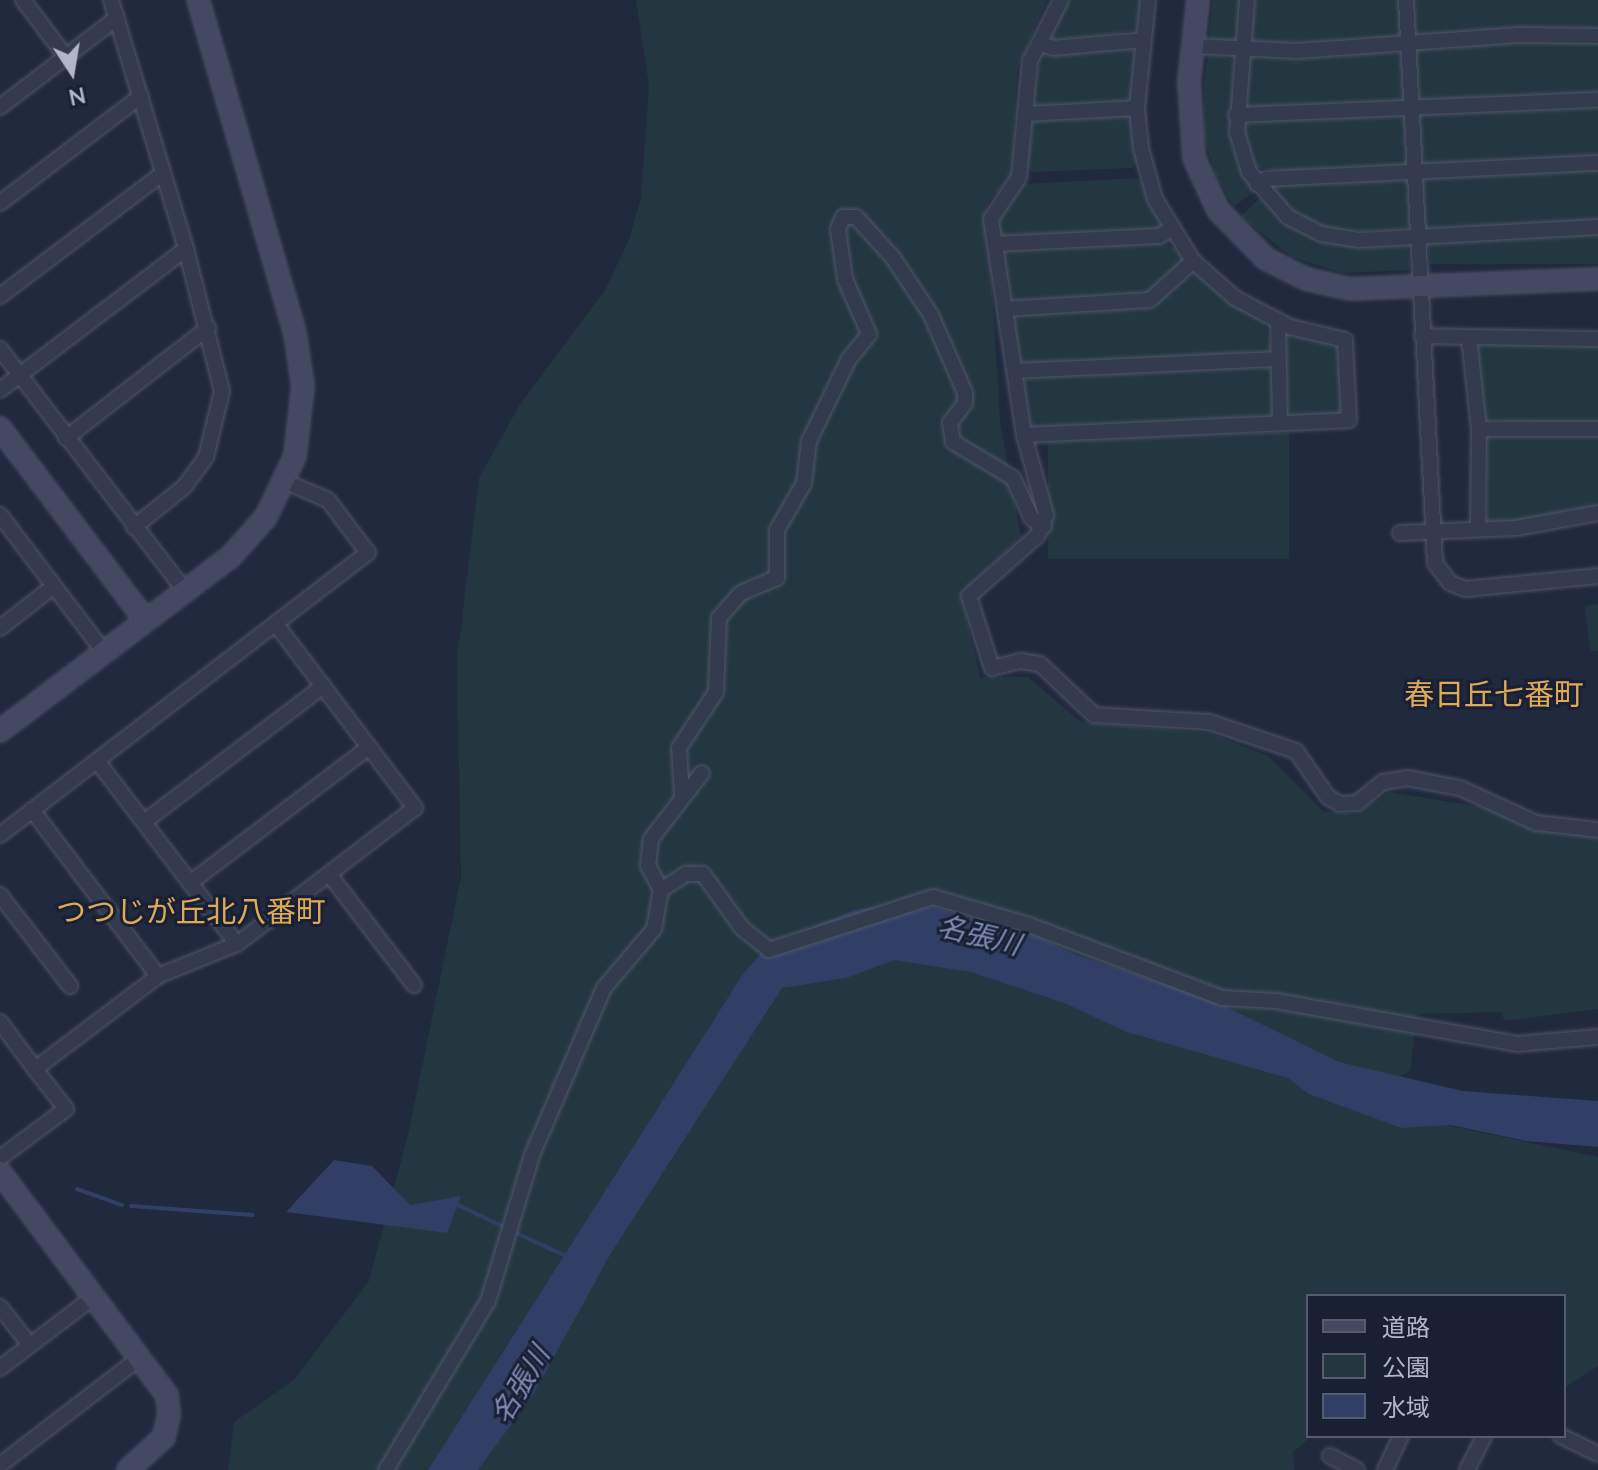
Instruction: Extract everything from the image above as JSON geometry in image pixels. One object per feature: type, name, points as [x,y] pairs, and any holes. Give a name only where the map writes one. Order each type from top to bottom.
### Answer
[{"type":"street","points":[[23,0],[66,57]]},
{"type":"street","points":[[111,0],[186,249],[222,391],[212,445],[184,487],[134,527]]},
{"type":"street","points":[[0,731],[244,543],[286,482],[299,438],[303,372],[198,0]]},
{"type":"street","points":[[1061,0],[1030,61],[1019,177],[991,219],[1024,435],[1046,515],[1044,526],[969,596],[992,668],[1021,661],[1040,664],[1094,715],[1209,722],[1296,751],[1328,797],[1340,804],[1357,803],[1383,782],[1407,778],[1460,788],[1536,823],[1598,830]]},
{"type":"street","points":[[1024,435],[1349,420],[1345,340],[1278,322],[1235,298],[1193,261],[1171,229],[1145,169],[1137,108],[1148,0]]},
{"type":"street","points":[[1198,0],[1189,82],[1194,158],[1211,199],[1242,240],[1278,266],[1321,284],[1350,289],[1598,279]]},
{"type":"street","points":[[1247,0],[1236,115],[1240,149],[1257,184],[1288,217],[1321,234],[1359,240],[1598,227]]},
{"type":"street","points":[[1406,0],[1432,532],[1438,570],[1458,587],[1501,588],[1598,576]]},
{"type":"street","points":[[2,101],[117,18]]},
{"type":"street","points":[[1194,46],[1242,50],[1598,36]]},
{"type":"street","points":[[1040,43],[1053,48],[1144,40]]},
{"type":"street","points":[[0,203],[141,96]]},
{"type":"street","points":[[1236,115],[1598,100]]},
{"type":"street","points":[[1026,114],[1137,108]]},
{"type":"street","points":[[1257,184],[1414,171],[1598,163]]},
{"type":"street","points":[[0,296],[163,173]]},
{"type":"street","points":[[682,794],[679,748],[716,692],[719,618],[741,593],[777,578],[777,530],[804,483],[809,441],[849,359],[869,334],[845,279],[846,259],[838,229],[843,217],[856,217],[909,277],[936,326],[965,393],[965,403],[950,423],[953,442],[1013,478],[1032,519],[1044,526]]},
{"type":"street","points":[[995,244],[1159,236],[1171,229]]},
{"type":"street","points":[[0,390],[186,249]]},
{"type":"street","points":[[1005,309],[1143,302],[1193,261]]},
{"type":"street","points":[[1278,322],[1280,423]]},
{"type":"street","points":[[66,438],[208,328]]},
{"type":"street","points":[[1422,336],[1598,339]]},
{"type":"street","points":[[1469,337],[1479,429],[1478,529]]},
{"type":"street","points":[[0,349],[185,591]]},
{"type":"street","points":[[1015,371],[1277,359]]},
{"type":"street","points":[[0,428],[145,620]]},
{"type":"street","points":[[1479,429],[1598,429]]},
{"type":"street","points":[[0,835],[368,553],[328,500],[286,482]]},
{"type":"street","points":[[1400,533],[1478,529],[1598,513]]},
{"type":"street","points":[[0,515],[104,652]]},
{"type":"street","points":[[0,628],[54,586]]},
{"type":"street","points":[[35,1069],[158,976],[237,944],[415,808],[276,624]]},
{"type":"street","points":[[144,822],[323,686]]},
{"type":"street","points":[[190,883],[369,747]]},
{"type":"street","points":[[97,761],[237,944]]},
{"type":"street","points":[[386,1470],[481,1314],[532,1155],[604,988],[654,929],[661,890],[650,874],[649,847],[682,794],[702,773]]},
{"type":"street","points":[[32,810],[158,976]]},
{"type":"street","points":[[329,874],[414,985]]},
{"type":"street","points":[[661,890],[686,874],[703,874],[742,928],[769,950],[933,897],[1029,925],[1222,998],[1276,1001],[1517,1044],[1598,1037]]},
{"type":"street","points":[[0,895],[70,986]]},
{"type":"street","points":[[0,1022],[66,1109],[0,1158]]},
{"type":"street","points":[[0,1172],[163,1387],[169,1415],[159,1445],[128,1470]]},
{"type":"street","points":[[0,1368],[95,1296]]},
{"type":"street","points":[[0,1307],[30,1345]]},
{"type":"street","points":[[0,1465],[141,1357]]},
{"type":"street","points":[[1385,1470],[1400,1438]]},
{"type":"street","points":[[1467,1470],[1483,1438]]},
{"type":"street","points":[[1565,1438],[1598,1454]]},
{"type":"street","points":[[1330,1456],[1357,1470]]},
{"type":"green space","points":[[636,0],[1047,0],[1017,70],[1012,175],[987,205],[1000,423],[1021,537],[961,594],[980,677],[1028,677],[1081,722],[1209,733],[1268,756],[1323,811],[1355,814],[1390,792],[1598,826],[1598,1009],[1504,1021],[1502,1012],[1417,1014],[1410,1071],[1342,1103],[1598,1157],[1598,1366],[1566,1387],[1566,1294],[1306,1294],[1306,1438],[1310,1438],[1293,1452],[1294,1470],[228,1470],[234,1422],[294,1380],[369,1281],[408,1135],[461,877],[457,660],[479,478],[519,406],[605,290],[629,240],[641,198],[649,86]]},
{"type":"green space","points":[[1067,0],[1143,0],[1140,29],[1055,43],[1051,35]]},
{"type":"green space","points":[[1213,0],[1242,0],[1238,38],[1231,44],[1215,43],[1209,35]]},
{"type":"green space","points":[[1252,0],[1401,0],[1403,32],[1397,39],[1254,45],[1249,39]]},
{"type":"green space","points":[[1412,0],[1598,0],[1598,29],[1421,37],[1413,31]]},
{"type":"green space","points":[[1598,41],[1598,94],[1422,101],[1416,95],[1414,54],[1420,47]]},
{"type":"green space","points":[[1124,45],[1137,52],[1132,98],[1127,103],[1039,109],[1033,102],[1041,54]]},
{"type":"green space","points":[[1396,50],[1403,56],[1405,96],[1399,103],[1248,110],[1242,103],[1246,61],[1252,56]]},
{"type":"green space","points":[[1213,53],[1235,61],[1232,135],[1256,191],[1234,206],[1216,177],[1204,136],[1207,58]]},
{"type":"green space","points":[[1598,104],[1598,157],[1425,165],[1420,160],[1417,118],[1424,112]]},
{"type":"green space","points":[[1126,114],[1132,120],[1138,161],[1132,168],[1033,172],[1027,166],[1030,125],[1036,119]]},
{"type":"green space","points":[[1400,114],[1407,119],[1409,160],[1403,167],[1321,174],[1253,168],[1241,126],[1248,120]]},
{"type":"green space","points":[[1598,168],[1598,222],[1428,229],[1423,224],[1420,183],[1427,175]]},
{"type":"green space","points":[[1403,177],[1410,184],[1410,225],[1403,230],[1337,232],[1303,221],[1269,192],[1273,184]]},
{"type":"green space","points":[[1137,178],[1144,183],[1161,223],[1156,232],[1007,238],[999,232],[1000,214],[1024,184]]},
{"type":"green space","points":[[1260,198],[1301,231],[1406,242],[1411,270],[1343,273],[1291,257],[1241,216]]},
{"type":"green space","points":[[1429,233],[1598,233],[1598,264],[1429,264]]},
{"type":"green space","points":[[1165,241],[1182,255],[1182,265],[1146,295],[1016,301],[1009,297],[1003,256],[1009,249]]},
{"type":"green space","points":[[1190,274],[1198,274],[1232,304],[1265,322],[1271,348],[1265,355],[1027,366],[1020,361],[1012,320],[1018,313],[1158,301]]},
{"type":"green space","points":[[1289,332],[1334,342],[1340,349],[1343,408],[1337,415],[1292,417],[1285,411],[1282,337]]},
{"type":"green space","points":[[1501,341],[1558,347],[1598,345],[1598,424],[1485,420],[1476,347]]},
{"type":"green space","points":[[1265,365],[1272,371],[1275,412],[1268,419],[1036,429],[1028,424],[1022,384],[1028,377]]},
{"type":"green space","points":[[1048,433],[1289,433],[1289,559],[1048,559]]},
{"type":"green space","points":[[1598,434],[1598,507],[1517,522],[1487,522],[1485,440],[1491,435]]},
{"type":"green space","points":[[1598,604],[1598,651],[1590,651],[1585,606]]},
{"type":"water","name":"名張川","points":[[890,905],[924,905],[1036,936],[1076,955],[1208,998],[1339,1062],[1463,1091],[1598,1101],[1598,1147],[1526,1141],[1451,1125],[1401,1128],[1309,1094],[1288,1078],[1124,1031],[1067,1004],[971,972],[894,960],[846,978],[782,988],[611,1253],[534,1393],[478,1470],[428,1470],[743,974],[768,945],[855,910]]},
{"type":"water","points":[[334,1160],[372,1166],[410,1205],[461,1196],[447,1233],[286,1212]]},
{"type":"waterway","points":[[77,1189],[122,1205]]},
{"type":"waterway","points":[[458,1205],[506,1228]]},
{"type":"waterway","points":[[131,1206],[253,1215]]},
{"type":"waterway","points":[[514,1232],[568,1257]]},
{"type":"district","name":"春日丘七番町","points":[[1494,696]]},
{"type":"district","name":"つつじが丘北八番町","points":[[191,913]]}]
